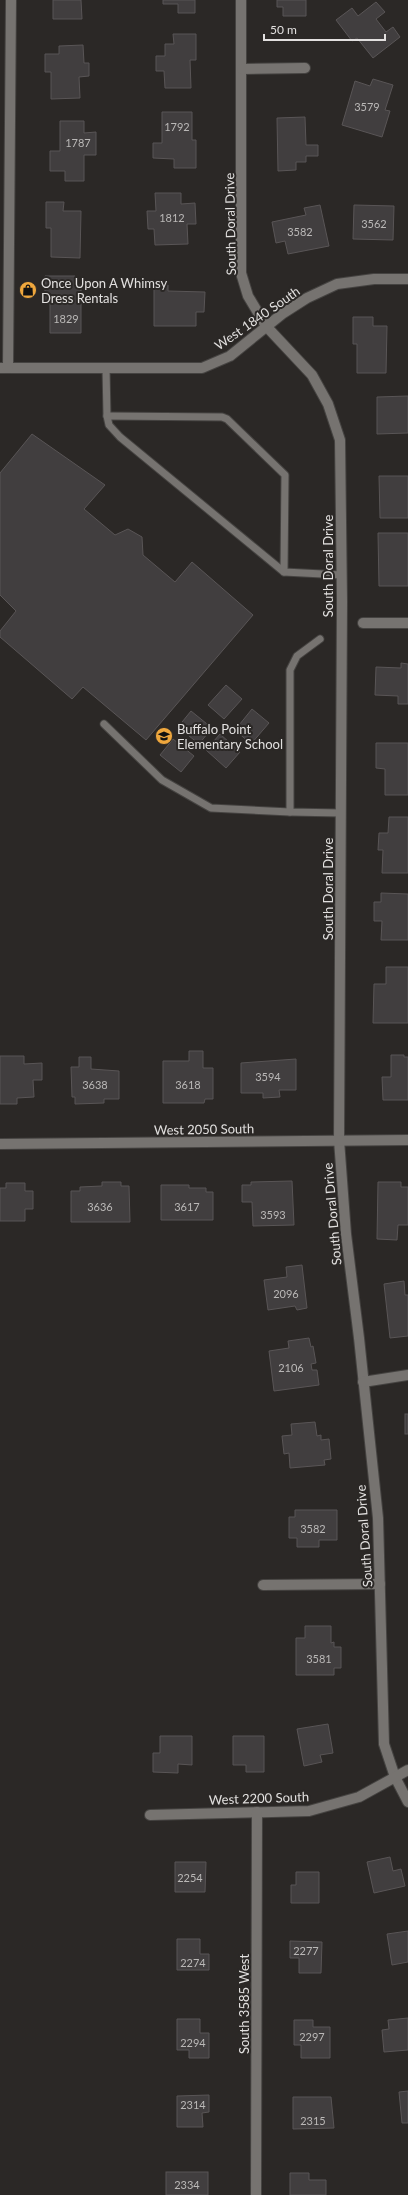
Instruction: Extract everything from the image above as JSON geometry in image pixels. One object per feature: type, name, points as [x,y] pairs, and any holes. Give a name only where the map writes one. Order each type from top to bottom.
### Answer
[{"type":"street","points":[[4,368],[11,0]]},
{"type":"street","name":"South Doral Drive","points":[[241,0],[241,273],[248,296],[266,326],[312,375],[328,404],[340,440],[342,575],[339,1140],[346,1234],[378,1518],[384,1744],[395,1776],[408,1802]]},
{"type":"street","points":[[242,69],[305,68]]},
{"type":"street","name":"West 1840 South","points":[[4,368],[202,368],[230,356],[266,326],[307,298],[337,284],[374,278],[408,279]]},
{"type":"street","points":[[363,624],[408,623]]},
{"type":"street","name":"West 2050 South","points":[[0,1144],[408,1140]]},
{"type":"street","points":[[363,1382],[408,1375]]},
{"type":"street","points":[[263,1585],[380,1584]]},
{"type":"street","name":"West 2200 South","points":[[150,1815],[309,1811],[359,1797],[408,1770]]},
{"type":"street","name":"South 3585 West","points":[[256,2195],[257,1812]]},
{"type":"lane","points":[[106,368],[109,425],[120,437],[284,572],[342,575]]},
{"type":"lane","points":[[108,416],[222,417],[227,419],[285,475],[284,572]]},
{"type":"lane","points":[[290,812],[290,670],[297,656],[320,639]]},
{"type":"lane","points":[[104,724],[162,780],[211,808],[341,813]]},
{"type":"building","points":[[53,0],[81,0],[82,19],[53,19]]},
{"type":"building","points":[[163,0],[195,0],[195,13],[178,13],[178,4],[163,4]]},
{"type":"building","points":[[277,0],[306,0],[306,16],[283,16],[283,7],[277,7]]},
{"type":"building","points":[[376,2],[385,12],[376,19],[386,32],[393,27],[400,37],[373,58],[357,38],[352,41],[336,20],[352,8],[358,16]]},
{"type":"building","points":[[173,34],[196,34],[196,60],[190,60],[191,88],[165,88],[164,71],[156,71],[156,56],[165,56],[165,44],[174,44]]},
{"type":"building","points":[[83,45],[84,63],[89,63],[89,76],[79,77],[80,98],[51,99],[51,72],[45,72],[45,54],[59,54],[59,46]]},
{"type":"building","points":[[373,79],[393,85],[385,110],[390,111],[382,137],[342,125],[355,81],[370,86]]},
{"type":"building","points":[[162,112],[192,112],[192,140],[196,140],[196,168],[174,168],[174,159],[153,158],[153,143],[162,143]]},
{"type":"building","points":[[305,117],[306,145],[318,145],[318,156],[306,156],[306,162],[296,162],[296,170],[278,171],[277,118]]},
{"type":"building","points":[[60,121],[84,121],[84,133],[96,132],[96,155],[84,155],[84,181],[65,181],[65,171],[50,171],[50,151],[60,151]]},
{"type":"building","points":[[155,193],[181,193],[181,204],[195,203],[196,224],[187,224],[188,244],[155,245],[154,229],[148,229],[147,211],[156,211]]},
{"type":"building","points":[[46,202],[64,202],[63,211],[81,211],[80,258],[51,257],[51,228],[46,228]]},
{"type":"building","points":[[320,205],[329,246],[288,254],[285,241],[276,243],[272,222],[306,215],[304,208]]},
{"type":"building","points":[[354,205],[394,206],[393,240],[353,239]]},
{"type":"building","points":[[45,276],[75,276],[75,285],[81,285],[81,333],[50,333],[50,303],[45,303]]},
{"type":"building","points":[[154,285],[168,285],[168,291],[205,292],[204,312],[196,312],[196,326],[154,326]]},
{"type":"building","points":[[353,317],[373,317],[373,326],[387,326],[386,373],[357,373],[357,344],[353,344]]},
{"type":"building","points":[[408,396],[408,433],[377,434],[377,397]]},
{"type":"building","name":"Buffalo Point Elementary School","points":[[32,434],[105,485],[84,509],[115,535],[128,529],[142,537],[143,555],[175,582],[192,562],[253,615],[146,740],[83,687],[72,699],[0,637],[0,631],[16,611],[0,595],[0,473]]},
{"type":"building","points":[[379,476],[408,476],[408,518],[380,518]]},
{"type":"building","points":[[378,533],[408,533],[408,586],[379,586]]},
{"type":"building","points":[[401,663],[408,664],[408,704],[398,704],[398,696],[375,695],[376,667],[401,668]]},
{"type":"building","points":[[226,685],[242,699],[224,719],[208,705]]},
{"type":"building","points":[[252,709],[269,723],[251,744],[235,730]]},
{"type":"building","points":[[191,711],[212,728],[199,744],[178,727]]},
{"type":"building","points":[[220,734],[240,752],[226,768],[206,750]]},
{"type":"building","points":[[173,739],[194,756],[181,772],[160,755]]},
{"type":"building","points":[[376,743],[408,743],[408,795],[385,795],[385,769],[376,768]]},
{"type":"building","points":[[389,817],[408,817],[408,873],[382,873],[383,850],[378,850],[379,833],[388,833]]},
{"type":"building","points":[[381,893],[408,894],[408,940],[381,940],[382,921],[374,921],[374,902],[381,902]]},
{"type":"building","points":[[386,967],[408,967],[408,1023],[373,1023],[374,984],[386,984]]},
{"type":"building","points":[[189,1051],[203,1051],[203,1068],[213,1068],[213,1099],[205,1099],[204,1103],[163,1103],[163,1061],[189,1061]]},
{"type":"building","points":[[391,1055],[404,1055],[404,1057],[408,1057],[408,1100],[383,1100],[382,1077],[391,1077]]},
{"type":"building","points":[[0,1056],[24,1056],[24,1064],[42,1063],[42,1080],[33,1080],[34,1097],[17,1098],[17,1104],[0,1104]]},
{"type":"building","points":[[79,1057],[91,1057],[91,1069],[119,1071],[119,1099],[104,1099],[104,1103],[75,1104],[75,1097],[72,1097],[71,1067],[79,1067]]},
{"type":"building","points":[[296,1059],[296,1090],[279,1090],[280,1097],[263,1098],[263,1093],[241,1093],[241,1063]]},
{"type":"building","points":[[292,1181],[294,1225],[253,1226],[252,1202],[242,1202],[242,1185],[251,1185],[251,1182]]},
{"type":"building","points":[[102,1182],[121,1182],[121,1186],[129,1186],[130,1222],[71,1222],[71,1191],[80,1191],[80,1187],[102,1186]]},
{"type":"building","points":[[378,1182],[401,1182],[401,1187],[408,1187],[408,1225],[398,1225],[397,1240],[377,1239]]},
{"type":"building","points":[[6,1183],[25,1183],[25,1191],[33,1191],[33,1209],[25,1209],[25,1221],[0,1221],[0,1188],[6,1188]]},
{"type":"building","points":[[161,1185],[189,1185],[189,1188],[206,1188],[206,1192],[213,1192],[213,1220],[161,1220]]},
{"type":"building","points":[[302,1265],[307,1308],[297,1310],[295,1306],[268,1310],[264,1280],[287,1277],[286,1267]]},
{"type":"building","points":[[404,1281],[405,1295],[408,1295],[408,1336],[390,1338],[384,1284]]},
{"type":"building","points":[[309,1338],[311,1347],[313,1346],[316,1363],[311,1364],[312,1370],[317,1370],[319,1385],[274,1391],[269,1351],[289,1348],[288,1341]]},
{"type":"building","points":[[405,1414],[408,1414],[408,1434],[405,1434]]},
{"type":"building","points":[[315,1422],[317,1436],[321,1435],[321,1440],[329,1439],[331,1459],[324,1460],[325,1465],[290,1468],[289,1453],[284,1454],[282,1436],[292,1435],[291,1424]]},
{"type":"building","points":[[295,1510],[337,1510],[337,1540],[319,1540],[319,1547],[297,1547],[297,1538],[289,1538],[289,1517],[295,1517]]},
{"type":"building","points":[[305,1626],[331,1626],[331,1643],[334,1642],[334,1647],[341,1647],[341,1668],[334,1668],[334,1675],[296,1675],[296,1638],[305,1638]]},
{"type":"building","points":[[328,1724],[333,1753],[320,1755],[322,1762],[304,1766],[297,1729]]},
{"type":"building","points":[[160,1736],[192,1736],[192,1765],[178,1764],[178,1773],[153,1772],[153,1753],[160,1753]]},
{"type":"building","points":[[233,1736],[264,1736],[264,1772],[246,1772],[246,1765],[233,1765]]},
{"type":"building","points":[[390,1857],[393,1871],[401,1869],[405,1886],[374,1893],[367,1862]]},
{"type":"building","points":[[175,1862],[206,1862],[205,1892],[175,1892]]},
{"type":"building","points":[[296,1872],[319,1872],[319,1903],[291,1903],[291,1885],[296,1885]]},
{"type":"building","points":[[408,1931],[408,1962],[392,1965],[387,1934]]},
{"type":"building","points":[[177,1939],[200,1939],[200,1954],[209,1954],[209,1970],[177,1970]]},
{"type":"building","points":[[290,1941],[322,1942],[321,1973],[299,1973],[299,1958],[290,1958]]},
{"type":"building","points":[[408,2018],[408,2050],[384,2052],[382,2030],[389,2029],[388,2020]]},
{"type":"building","points":[[177,2019],[200,2019],[200,2033],[209,2033],[209,2058],[189,2058],[189,2050],[177,2050]]},
{"type":"building","points":[[294,2020],[313,2020],[313,2027],[330,2027],[330,2058],[301,2058],[301,2045],[294,2045]]},
{"type":"building","points":[[408,2091],[408,2123],[402,2123],[399,2092]]},
{"type":"building","points":[[209,2095],[209,2112],[202,2113],[203,2127],[177,2127],[177,2096]]},
{"type":"building","points":[[293,2097],[331,2097],[334,2128],[293,2129]]},
{"type":"building","points":[[166,2172],[208,2172],[208,2195],[166,2195]]},
{"type":"building","points":[[290,2173],[309,2173],[309,2180],[326,2180],[326,2195],[290,2195]]},
{"type":"place","name":"Once Upon A Whimsy Dress Rentals","points":[[28,290]]},
{"type":"place","name":"Buffalo Point Elementary School","points":[[164,736]]}]
